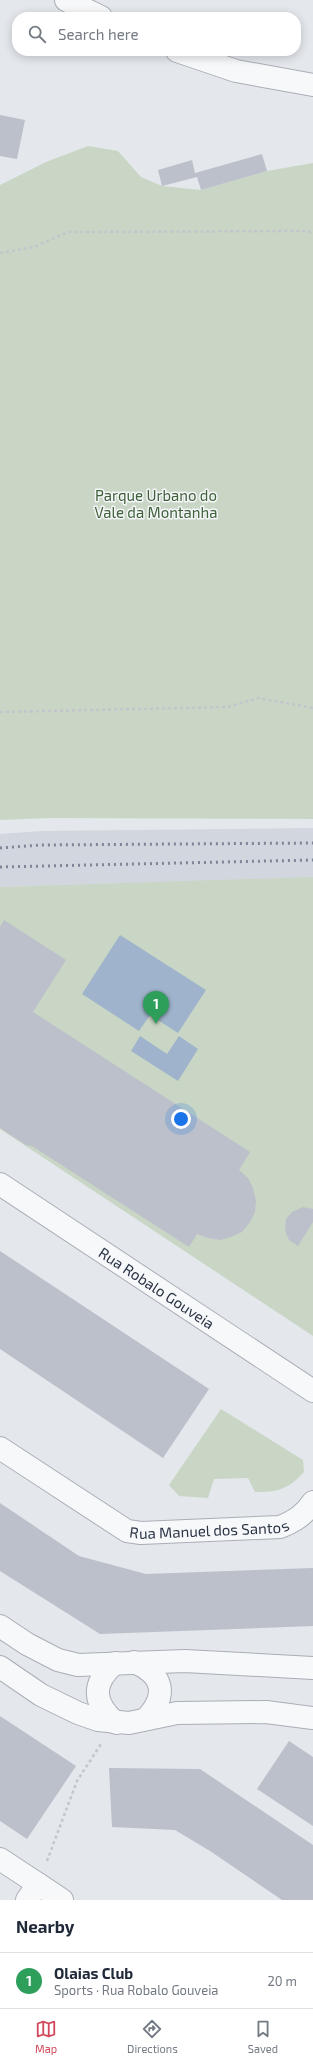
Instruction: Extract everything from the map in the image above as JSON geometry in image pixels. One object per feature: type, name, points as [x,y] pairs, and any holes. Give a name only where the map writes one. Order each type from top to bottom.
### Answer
[{"type":"street","points":[[66,0],[91,12]]},
{"type":"street","points":[[192,56],[236,71],[313,85]]},
{"type":"street","name":"Rua Robalo Gouveia","points":[[0,1184],[313,1391]]},
{"type":"street","name":"Rua Manuel dos Santos","points":[[0,1448],[127,1531],[141,1533],[280,1527],[294,1522],[305,1513],[313,1502]]},
{"type":"street","points":[[0,1626],[27,1644],[58,1660],[78,1665],[124,1662],[186,1661],[313,1668]]},
{"type":"street","points":[[116,1723],[106,1714],[100,1705],[97,1695],[98,1684],[104,1673],[124,1662],[146,1667],[157,1677],[160,1687],[160,1697],[154,1710],[146,1719]]},
{"type":"street","points":[[0,1667],[41,1695],[78,1713],[98,1720],[116,1723],[130,1724],[146,1719],[177,1713],[266,1712],[313,1718]]},
{"type":"street","points":[[0,1859],[33,1892],[62,1900]]},
{"type":"path","points":[[0,253],[34,247],[68,232],[256,230],[307,231],[313,233]]},
{"type":"path","points":[[0,712],[228,707],[258,698],[313,708]]},
{"type":"path","points":[[53,1847],[77,1781],[116,1723]]},
{"type":"shaded area","points":[[313,828],[313,878],[0,887],[0,834],[42,831]]},
{"type":"green space","name":"Parque Urbano do Vale da Montanha","points":[[88,146],[118,151],[141,177],[162,186],[201,190],[267,171],[313,163],[313,819],[49,818],[0,820],[0,185],[46,162]]},
{"type":"green space","points":[[313,877],[313,1336],[0,1129],[0,887]]},
{"type":"green space","points":[[221,1409],[303,1460],[304,1472],[288,1486],[270,1492],[255,1492],[248,1478],[214,1479],[208,1498],[179,1496],[169,1485]]},
{"type":"water","points":[[120,935],[206,990],[178,1033],[150,1015],[139,1031],[82,994]]},
{"type":"water","points":[[140,1036],[167,1054],[179,1036],[198,1049],[178,1081],[131,1051]]},
{"type":"building","points":[[0,115],[25,120],[17,159],[0,156]]},
{"type":"building","points":[[262,154],[267,171],[201,190],[197,177],[162,186],[158,170],[192,160],[195,173]]},
{"type":"building","points":[[4,920],[66,960],[33,1012],[250,1152],[239,1170],[248,1178],[253,1188],[256,1200],[255,1212],[250,1222],[242,1232],[220,1240],[197,1234],[189,1247],[32,1146],[26,1145],[0,1128],[0,927]]},
{"type":"building","points":[[303,1207],[313,1209],[313,1222],[298,1246],[289,1240],[285,1230],[286,1219],[292,1212]]},
{"type":"building","points":[[0,1251],[209,1389],[163,1458],[0,1349]]},
{"type":"building","points":[[0,1503],[79,1556],[146,1574],[313,1568],[313,1626],[100,1634],[0,1571]]},
{"type":"building","points":[[0,1716],[76,1766],[27,1839],[0,1821]]},
{"type":"building","points":[[289,1741],[313,1757],[313,1826],[257,1789]]},
{"type":"building","points":[[109,1768],[200,1769],[313,1845],[313,1900],[282,1900],[210,1851],[175,1830],[112,1827]]},
{"type":"railway","points":[[0,848],[41,845],[313,843]]},
{"type":"railway","points":[[0,867],[313,860]]},
{"type":"place","name":"Olaias Club","points":[[156,1024]]}]
